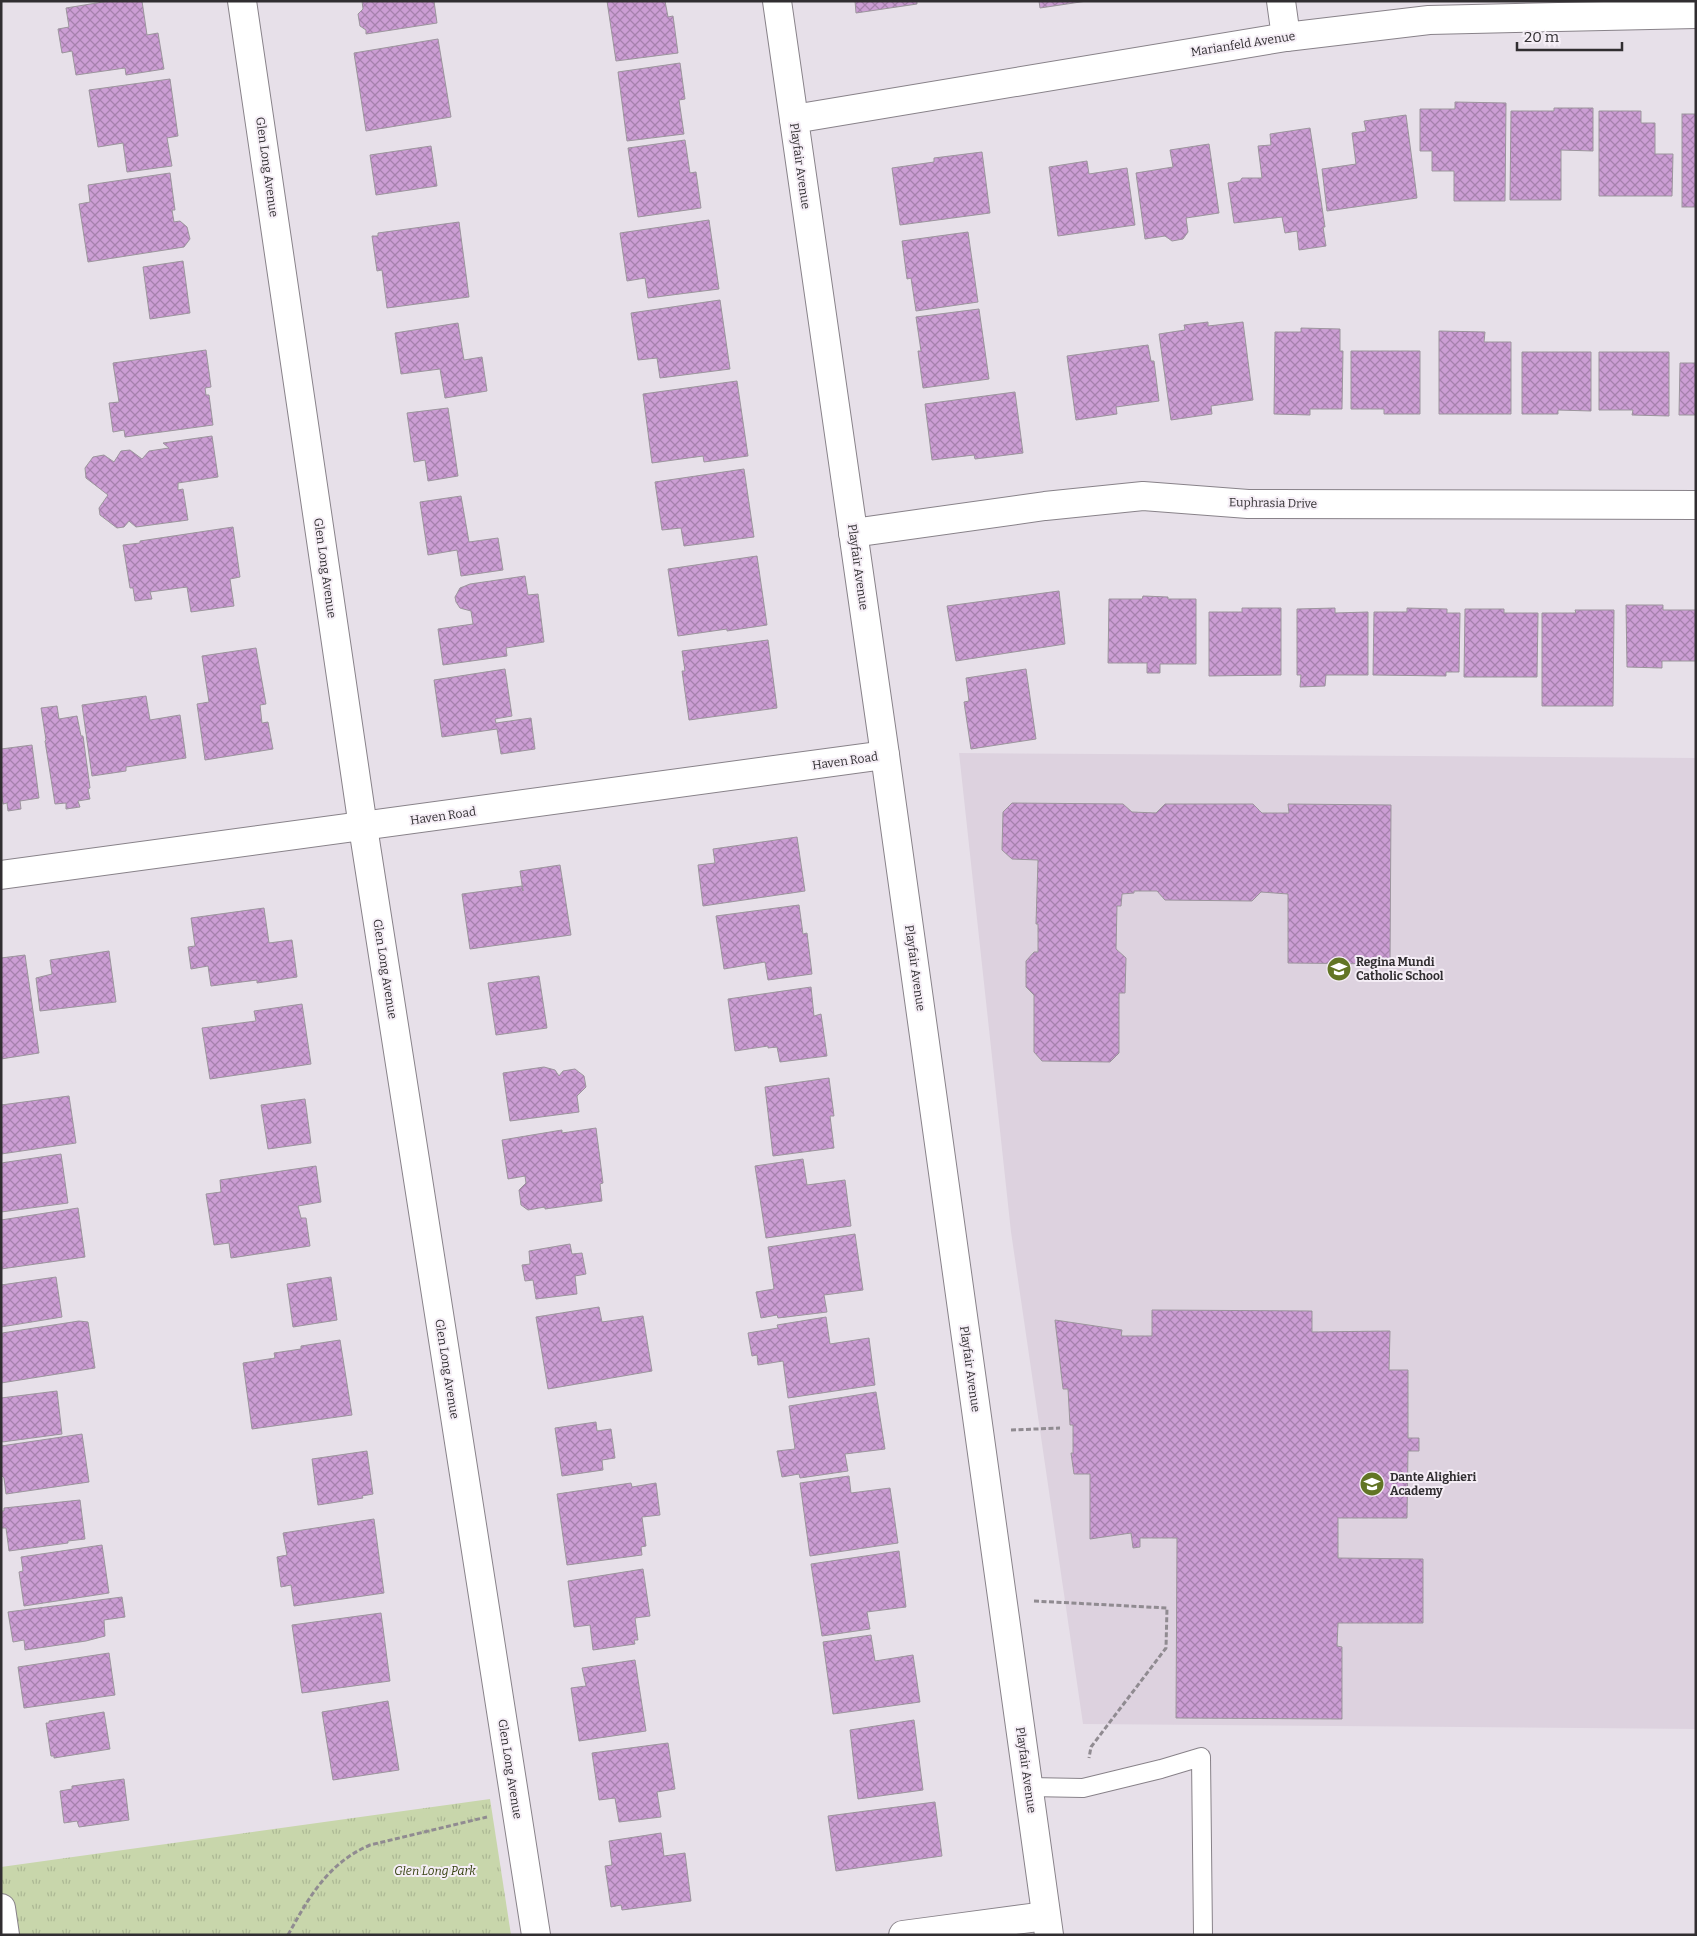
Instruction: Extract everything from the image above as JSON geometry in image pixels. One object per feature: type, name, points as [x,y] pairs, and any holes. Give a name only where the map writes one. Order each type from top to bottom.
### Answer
[{"type":"street","name":"Glen Long Avenue","points":[[242,1],[362,827],[536,1935]]},
{"type":"street","name":"Playfair Avenue","points":[[777,1],[885,755],[1048,1926]]},
{"type":"street","points":[[1281,1],[1286,37]]},
{"type":"street","name":"Marianfeld Avenue","points":[[794,119],[1286,37],[1429,20],[1696,14]]},
{"type":"street","name":"Euphrasia Drive","points":[[853,533],[1045,506],[1143,496],[1248,504],[1696,505]]},
{"type":"street","name":"Haven Road","points":[[1,875],[885,755]]},
{"type":"street","points":[[1,1908],[5,1935]]},
{"type":"street","points":[[904,1935],[1048,1926]]},
{"type":"lane","points":[[1028,1787],[1083,1788],[1201,1757],[1203,1935]]},
{"type":"path","points":[[979,1432],[1060,1428]]},
{"type":"path","points":[[1002,1599],[1167,1608],[1166,1648],[1091,1748],[1083,1788]]},
{"type":"path","points":[[288,1935],[315,1888],[323,1878],[354,1853],[370,1846],[516,1810]]},
{"type":"shaded area","points":[[959,753],[1696,758],[1696,1729],[1083,1724],[1011,1232]]},
{"type":"green space","name":"Glen Long Park","points":[[490,1799],[511,1935],[1,1935],[1,1867]]},
{"type":"building","points":[[109,1],[142,1],[147,35],[158,33],[164,69],[126,75],[125,68],[76,75],[72,51],[62,53],[58,29],[69,27],[66,8]]},
{"type":"building","points":[[362,1],[434,1],[437,23],[366,34],[366,30],[360,26],[358,14],[363,9]]},
{"type":"building","points":[[607,1],[665,1],[668,17],[673,16],[678,53],[616,61]]},
{"type":"building","points":[[855,1],[917,1],[917,4],[856,13]]},
{"type":"building","points":[[1039,1],[1087,1],[1040,8]]},
{"type":"building","points":[[438,39],[451,117],[366,131],[354,53]]},
{"type":"building","points":[[680,63],[685,99],[679,100],[684,134],[627,141],[618,72]]},
{"type":"building","points":[[170,79],[178,136],[167,138],[172,166],[127,172],[123,143],[98,147],[89,90]]},
{"type":"building","points":[[1455,102],[1506,103],[1505,201],[1454,201],[1454,171],[1432,171],[1432,151],[1420,151],[1420,109],[1455,109]]},
{"type":"building","points":[[1554,108],[1593,108],[1593,151],[1561,150],[1561,200],[1510,200],[1511,111],[1554,111]]},
{"type":"building","points":[[1599,111],[1641,111],[1641,123],[1655,123],[1655,154],[1673,154],[1672,196],[1599,196]]},
{"type":"building","points":[[1682,114],[1696,114],[1696,207],[1682,207]]},
{"type":"building","points":[[1406,115],[1417,198],[1327,211],[1322,169],[1356,164],[1352,133],[1366,131],[1364,121]]},
{"type":"building","points":[[1310,128],[1325,227],[1323,227],[1326,246],[1299,250],[1297,231],[1285,233],[1282,217],[1234,223],[1228,183],[1240,181],[1242,178],[1262,178],[1258,146],[1271,145],[1270,134]]},
{"type":"building","points":[[685,140],[690,173],[696,172],[701,208],[638,217],[628,148]]},
{"type":"building","points":[[1209,144],[1219,213],[1186,218],[1188,232],[1183,239],[1172,241],[1165,236],[1145,239],[1136,173],[1173,167],[1170,150]]},
{"type":"building","points":[[431,146],[437,186],[376,195],[370,155]]},
{"type":"building","points":[[982,152],[990,213],[900,225],[892,168],[934,162],[934,158]]},
{"type":"building","points":[[1087,161],[1089,174],[1127,168],[1135,225],[1058,236],[1049,167]]},
{"type":"building","points":[[170,173],[175,210],[172,210],[174,222],[180,221],[187,227],[190,239],[184,247],[88,262],[79,204],[90,202],[88,185]]},
{"type":"building","points":[[709,220],[719,289],[648,298],[645,278],[627,281],[620,233]]},
{"type":"building","points":[[459,222],[469,297],[387,308],[382,270],[377,271],[372,236],[378,236],[378,233]]},
{"type":"building","points":[[968,232],[978,302],[916,311],[911,278],[907,279],[902,241]]},
{"type":"building","points":[[183,261],[190,313],[150,319],[143,267]]},
{"type":"building","points":[[720,300],[730,369],[660,378],[657,358],[638,360],[631,313]]},
{"type":"building","points":[[979,309],[989,379],[923,388],[918,351],[921,351],[916,317]]},
{"type":"building","points":[[1208,322],[1208,326],[1243,322],[1253,400],[1211,406],[1212,414],[1171,420],[1159,334],[1185,330],[1184,325]]},
{"type":"building","points":[[458,323],[464,360],[482,357],[487,391],[445,398],[440,369],[401,374],[395,333]]},
{"type":"building","points":[[1301,328],[1340,329],[1340,351],[1343,351],[1342,409],[1310,409],[1310,415],[1274,414],[1275,332],[1301,332]]},
{"type":"building","points":[[1439,331],[1485,332],[1484,342],[1511,342],[1511,414],[1439,414]]},
{"type":"building","points":[[1148,345],[1151,361],[1154,361],[1159,401],[1116,407],[1117,414],[1076,420],[1067,356]]},
{"type":"building","points":[[206,350],[211,387],[205,388],[206,395],[209,395],[213,425],[125,437],[124,430],[113,432],[109,403],[119,402],[113,363]]},
{"type":"building","points":[[1351,351],[1420,351],[1420,414],[1384,414],[1384,409],[1351,409]]},
{"type":"building","points":[[1522,352],[1591,352],[1591,411],[1558,410],[1558,414],[1522,414]]},
{"type":"building","points":[[1599,352],[1669,352],[1669,416],[1632,415],[1633,410],[1599,410]]},
{"type":"building","points":[[1680,363],[1696,363],[1696,415],[1679,415]]},
{"type":"building","points":[[737,381],[748,456],[704,462],[703,456],[652,463],[643,394]]},
{"type":"building","points":[[1015,392],[1023,453],[975,459],[974,455],[932,460],[925,404]]},
{"type":"building","points":[[448,408],[458,476],[428,481],[425,460],[414,462],[407,413]]},
{"type":"building","points":[[212,436],[218,477],[178,483],[178,490],[183,489],[188,520],[136,527],[129,521],[124,527],[117,528],[100,515],[99,508],[108,495],[86,478],[85,468],[93,457],[104,455],[114,462],[121,451],[130,450],[142,459],[149,451],[169,448],[163,443]]},
{"type":"building","points":[[744,469],[754,537],[684,546],[681,528],[662,530],[655,482]]},
{"type":"building","points":[[461,496],[469,542],[498,538],[503,570],[461,576],[457,550],[428,555],[420,502]]},
{"type":"building","points":[[233,527],[240,577],[230,579],[234,606],[191,612],[187,587],[150,592],[152,599],[135,601],[133,588],[130,588],[123,545]]},
{"type":"building","points":[[757,556],[767,625],[678,636],[668,569]]},
{"type":"building","points":[[525,576],[528,595],[538,594],[544,642],[506,648],[507,656],[443,665],[438,629],[473,624],[471,611],[460,608],[456,602],[455,597],[460,588],[470,584]]},
{"type":"building","points":[[1059,591],[1065,644],[956,661],[947,606]]},
{"type":"building","points":[[1143,596],[1168,597],[1168,599],[1196,599],[1196,664],[1160,664],[1160,673],[1147,673],[1147,663],[1108,663],[1109,599],[1142,599]]},
{"type":"building","points":[[1626,605],[1663,605],[1663,610],[1696,610],[1696,661],[1662,661],[1662,668],[1627,667]]},
{"type":"building","points":[[1242,608],[1281,608],[1281,675],[1209,676],[1209,612],[1242,612]]},
{"type":"building","points":[[1335,608],[1335,613],[1368,612],[1368,675],[1326,675],[1325,686],[1300,687],[1301,675],[1297,675],[1297,609]]},
{"type":"building","points":[[1407,608],[1447,609],[1447,613],[1460,613],[1459,672],[1446,672],[1446,676],[1373,675],[1374,612],[1407,612]]},
{"type":"building","points":[[1465,609],[1504,609],[1504,613],[1538,613],[1537,677],[1464,677]]},
{"type":"building","points":[[1575,610],[1614,610],[1613,706],[1542,706],[1542,613],[1576,613]]},
{"type":"building","points":[[768,640],[777,708],[689,720],[682,671],[685,671],[682,651]]},
{"type":"building","points":[[256,648],[266,704],[260,705],[262,723],[268,722],[273,749],[205,760],[197,704],[209,702],[202,656]]},
{"type":"building","points":[[505,669],[512,716],[495,719],[496,723],[531,718],[535,749],[501,754],[497,729],[442,737],[434,680]]},
{"type":"building","points":[[1026,669],[1036,739],[971,749],[964,702],[969,701],[966,678]]},
{"type":"building","points":[[146,696],[150,720],[180,715],[186,758],[126,767],[126,771],[92,776],[82,705]]},
{"type":"building","points":[[57,706],[59,719],[77,716],[81,736],[83,736],[90,799],[78,801],[80,807],[66,809],[66,803],[55,804],[41,708]]},
{"type":"building","points":[[32,745],[39,798],[20,801],[21,809],[8,811],[7,803],[3,804],[1,789],[1,749]]},
{"type":"building","points":[[1012,803],[1123,804],[1132,812],[1156,813],[1165,804],[1253,804],[1262,813],[1289,813],[1288,804],[1391,805],[1390,964],[1288,963],[1288,894],[1261,892],[1252,901],[1165,900],[1157,891],[1134,891],[1134,893],[1122,894],[1121,906],[1117,906],[1116,949],[1126,958],[1125,993],[1119,993],[1119,1053],[1110,1062],[1042,1061],[1034,1052],[1034,995],[1026,987],[1026,961],[1034,952],[1038,952],[1038,924],[1036,924],[1038,860],[1012,859],[1002,850],[1003,812]]},
{"type":"building","points":[[797,837],[805,891],[703,906],[698,865],[715,863],[713,849]]},
{"type":"building","points":[[560,865],[571,935],[470,949],[462,894],[522,886],[523,891],[520,871]]},
{"type":"building","points":[[799,905],[803,934],[807,933],[812,974],[768,980],[765,962],[724,969],[716,916]]},
{"type":"building","points":[[264,908],[269,943],[292,940],[297,977],[257,983],[257,980],[211,986],[208,966],[191,969],[188,947],[195,946],[191,918]]},
{"type":"building","points":[[109,951],[116,1002],[40,1011],[36,978],[52,974],[50,960]]},
{"type":"building","points":[[25,955],[39,1053],[1,1059],[1,958]]},
{"type":"building","points":[[539,976],[547,1028],[496,1035],[488,983]]},
{"type":"building","points":[[811,987],[814,1016],[821,1014],[827,1056],[780,1062],[777,1047],[768,1048],[768,1046],[735,1051],[728,999]]},
{"type":"building","points":[[302,1004],[311,1064],[210,1079],[202,1028],[256,1021],[254,1011]]},
{"type":"building","points":[[544,1067],[555,1070],[559,1076],[563,1071],[575,1069],[584,1076],[586,1087],[577,1096],[579,1112],[510,1121],[503,1073]]},
{"type":"building","points":[[829,1078],[834,1116],[830,1116],[834,1148],[773,1156],[765,1087]]},
{"type":"building","points":[[69,1096],[76,1143],[1,1154],[1,1105]]},
{"type":"building","points":[[305,1099],[311,1143],[268,1149],[261,1105]]},
{"type":"building","points":[[596,1128],[603,1183],[600,1184],[602,1201],[528,1210],[521,1205],[519,1190],[526,1183],[525,1176],[508,1179],[502,1140],[562,1130],[562,1133]]},
{"type":"building","points":[[61,1154],[68,1203],[1,1212],[1,1163]]},
{"type":"building","points":[[803,1159],[807,1185],[845,1180],[851,1226],[766,1238],[755,1166]]},
{"type":"building","points":[[316,1166],[321,1202],[298,1206],[301,1218],[306,1218],[310,1246],[231,1258],[229,1243],[214,1245],[206,1194],[221,1192],[220,1180]]},
{"type":"building","points":[[78,1208],[85,1257],[1,1269],[1,1220]]},
{"type":"building","points":[[855,1234],[863,1290],[824,1295],[827,1312],[778,1318],[777,1315],[761,1318],[756,1292],[774,1289],[768,1247]]},
{"type":"building","points":[[570,1244],[572,1254],[582,1253],[586,1274],[575,1276],[577,1294],[536,1299],[533,1280],[525,1281],[522,1265],[530,1264],[529,1251]]},
{"type":"building","points":[[56,1277],[62,1317],[1,1327],[1,1285]]},
{"type":"building","points":[[331,1277],[337,1320],[293,1327],[287,1284]]},
{"type":"building","points":[[599,1307],[602,1322],[643,1316],[652,1371],[548,1389],[536,1317]]},
{"type":"building","points":[[1152,1310],[1312,1311],[1312,1332],[1390,1331],[1389,1370],[1408,1370],[1408,1438],[1419,1438],[1419,1451],[1408,1451],[1407,1518],[1338,1518],[1338,1558],[1423,1559],[1423,1623],[1338,1623],[1337,1646],[1342,1647],[1342,1719],[1176,1718],[1177,1538],[1140,1538],[1140,1547],[1133,1548],[1131,1533],[1090,1539],[1090,1474],[1074,1474],[1071,1453],[1073,1453],[1073,1425],[1070,1425],[1068,1389],[1063,1389],[1055,1320],[1122,1330],[1121,1336],[1152,1336]]},
{"type":"building","points":[[826,1317],[830,1344],[869,1338],[875,1385],[788,1398],[783,1361],[758,1365],[757,1355],[752,1356],[748,1333],[778,1328],[777,1325]]},
{"type":"building","points":[[79,1321],[88,1322],[95,1368],[1,1383],[2,1333]]},
{"type":"building","points":[[340,1340],[352,1415],[252,1429],[243,1363],[275,1358],[274,1353],[301,1349],[301,1346]]},
{"type":"building","points":[[57,1391],[62,1434],[2,1442],[1,1398]]},
{"type":"building","points":[[876,1392],[885,1449],[845,1454],[848,1471],[800,1478],[799,1474],[782,1477],[777,1451],[795,1449],[789,1406]]},
{"type":"building","points":[[596,1422],[597,1431],[611,1429],[615,1458],[602,1460],[603,1470],[562,1476],[555,1428]]},
{"type":"building","points":[[82,1434],[89,1482],[6,1494],[4,1478],[1,1475],[1,1446]]},
{"type":"building","points":[[367,1451],[373,1494],[362,1496],[363,1498],[318,1505],[312,1459]]},
{"type":"building","points":[[849,1476],[851,1493],[890,1488],[898,1543],[810,1556],[800,1483]]},
{"type":"building","points":[[631,1483],[632,1487],[656,1483],[660,1515],[642,1517],[646,1546],[641,1547],[642,1555],[567,1565],[557,1494]]},
{"type":"building","points":[[80,1500],[85,1539],[9,1551],[6,1528],[1,1528],[1,1511],[4,1511],[4,1508]]},
{"type":"building","points":[[374,1519],[384,1593],[294,1606],[291,1585],[281,1587],[277,1557],[287,1555],[283,1533]]},
{"type":"building","points":[[102,1545],[109,1593],[24,1606],[19,1572],[23,1571],[21,1557]]},
{"type":"building","points":[[899,1551],[906,1607],[867,1612],[870,1629],[822,1636],[811,1564]]},
{"type":"building","points":[[643,1569],[650,1616],[635,1618],[638,1640],[634,1640],[635,1644],[593,1650],[590,1625],[574,1627],[568,1581]]},
{"type":"building","points":[[122,1597],[125,1617],[104,1620],[105,1636],[86,1641],[25,1650],[24,1640],[13,1642],[8,1612]]},
{"type":"building","points":[[381,1613],[390,1681],[302,1693],[292,1625]]},
{"type":"building","points":[[871,1635],[875,1661],[913,1655],[920,1702],[833,1714],[823,1642]]},
{"type":"building","points":[[109,1653],[115,1695],[24,1708],[18,1667]]},
{"type":"building","points":[[635,1660],[646,1731],[579,1741],[571,1688],[586,1686],[582,1668]]},
{"type":"building","points":[[388,1701],[399,1770],[333,1780],[322,1712]]},
{"type":"building","points":[[104,1712],[110,1749],[54,1758],[54,1756],[51,1756],[46,1723]]},
{"type":"building","points":[[914,1720],[923,1790],[858,1799],[850,1730]]},
{"type":"building","points":[[668,1743],[675,1789],[657,1792],[661,1817],[619,1822],[615,1798],[599,1800],[592,1753]]},
{"type":"building","points":[[124,1779],[129,1820],[79,1827],[77,1821],[64,1823],[60,1791],[72,1789],[72,1786]]},
{"type":"building","points":[[935,1802],[942,1856],[836,1871],[828,1816]]},
{"type":"building","points":[[661,1833],[664,1856],[685,1853],[691,1901],[622,1910],[621,1905],[611,1907],[605,1866],[612,1865],[609,1841]]},
{"type":"place","name":"Regina Mundi Catholic School","points":[[1339,969]]},
{"type":"place","name":"Dante Alighieri Academy","points":[[1372,1484]]}]
